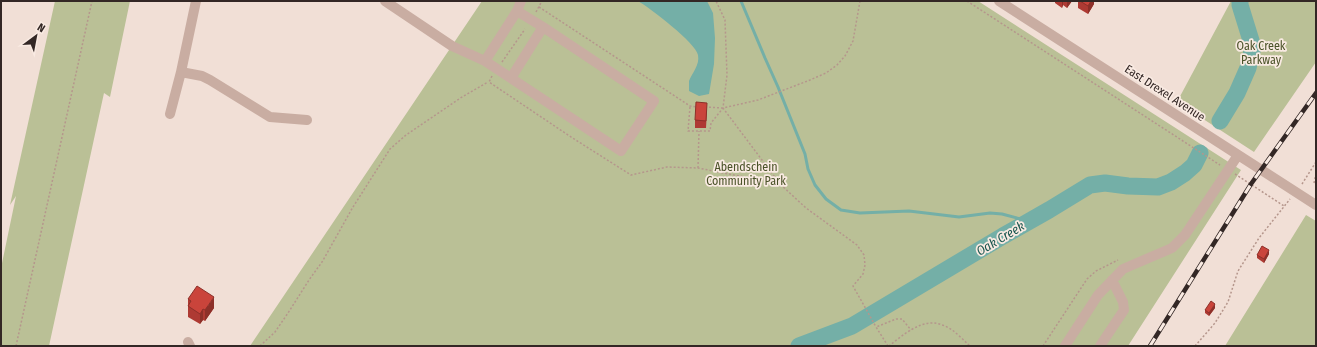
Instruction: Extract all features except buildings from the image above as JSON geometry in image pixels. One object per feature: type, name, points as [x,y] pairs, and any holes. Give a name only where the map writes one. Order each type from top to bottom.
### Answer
[{"type":"street","points":[[170,114],[181,72],[196,1]]},
{"type":"street","points":[[385,1],[452,46],[485,61],[621,151],[654,101],[543,27],[517,12]]},
{"type":"street","points":[[485,61],[517,12],[521,1]]},
{"type":"street","name":"East Drexel Avenue","points":[[999,1],[1316,205]]},
{"type":"street","points":[[511,78],[543,27]]},
{"type":"street","points":[[181,72],[202,76],[210,80],[270,117],[307,120]]},
{"type":"street","points":[[1065,346],[1098,295],[1123,269],[1172,248],[1185,235],[1238,155]]},
{"type":"street","points":[[1100,346],[1124,310],[1123,302],[1112,280]]},
{"type":"path","points":[[16,346],[92,1]]},
{"type":"path","points":[[534,16],[542,1]]},
{"type":"path","points":[[690,106],[688,130],[700,131],[710,131],[711,123],[723,108],[727,75],[725,20],[716,1]]},
{"type":"path","points":[[538,7],[690,106],[723,108],[758,100],[826,73],[837,65],[845,56],[853,41],[860,1]]},
{"type":"path","points":[[967,1],[1284,206],[1259,238],[1238,271],[1228,302],[1215,323],[1194,346]]},
{"type":"path","points":[[260,346],[275,332],[322,262],[353,207],[390,149],[406,135],[488,82]]},
{"type":"path","points":[[723,108],[780,184],[806,208],[857,245],[864,255],[865,265],[862,274],[853,286],[876,328],[888,346],[911,330],[927,323],[942,324],[970,346]]},
{"type":"path","points":[[698,168],[700,131]]},
{"type":"path","points":[[1314,183],[1316,174]]},
{"type":"path","points":[[876,328],[896,319],[902,319],[911,330]]},
{"type":"green space","points":[[55,1],[130,1],[110,97],[104,93],[49,346],[1,346],[1,268],[16,196],[10,205]]},
{"type":"green space","name":"Abendschein Community Park","points":[[482,1],[978,1],[1241,170],[1128,346],[250,346]]},
{"type":"green space","name":"Oak Creek Parkway","points":[[1231,1],[1316,1],[1316,62],[1254,152],[1177,102]]},
{"type":"green space","points":[[1306,215],[1316,221],[1316,346],[1225,346]]},
{"type":"water","points":[[638,1],[707,1],[713,13],[715,38],[714,64],[709,94],[699,96],[689,91],[689,81],[698,62],[698,55],[689,42],[672,26]]},
{"type":"waterway","points":[[741,1],[805,154],[808,169],[815,185],[826,199],[841,210],[860,213],[909,211],[959,217],[990,213],[1002,214],[1028,221]]},
{"type":"waterway","name":"Oak Creek","points":[[1220,121],[1237,93],[1248,68],[1253,47],[1240,1]]},
{"type":"waterway","name":"Oak Creek","points":[[799,346],[852,326],[1090,185],[1105,183],[1128,186],[1158,187],[1171,182],[1185,173],[1194,165],[1200,153]]},
{"type":"railway","points":[[1150,346],[1251,184],[1316,93]]}]
